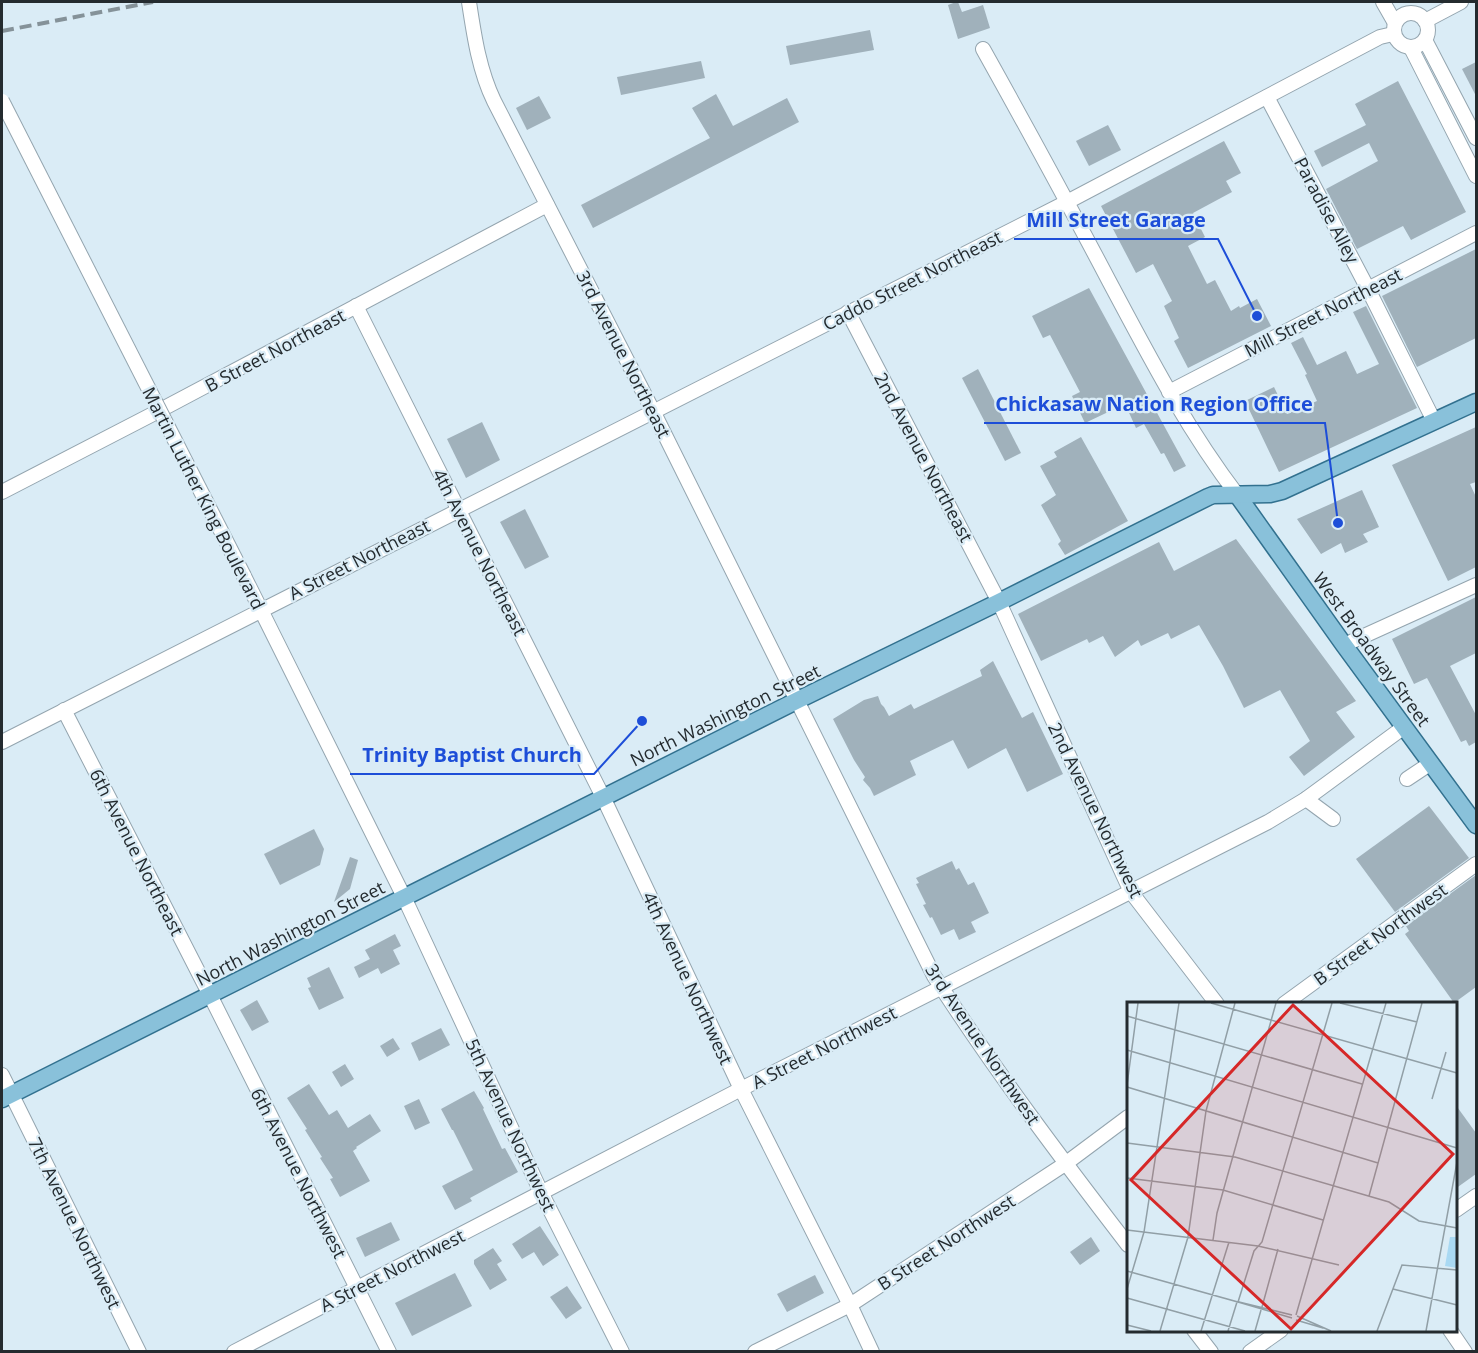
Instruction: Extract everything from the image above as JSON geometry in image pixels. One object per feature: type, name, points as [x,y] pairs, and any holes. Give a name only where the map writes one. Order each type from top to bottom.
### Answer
[{"type":"main road","name":"North Washington Street","points":[[6,1097],[1208,497],[1270,494],[1282,491],[1476,402]]},
{"type":"main road","name":"West Broadway Street","points":[[1238,496],[1476,825]]},
{"type":"street","name":"3rd Avenue Northeast","points":[[469,2],[487,87],[798,700]]},
{"type":"street","points":[[1383,2],[1399,43],[1403,46],[1411,48],[1419,46],[1425,40],[1428,30],[1417,12]]},
{"type":"street","points":[[1394,29],[1402,15],[1461,2]]},
{"type":"street","name":"Caddo Street Northeast","points":[[653,411],[1067,202],[1394,29]]},
{"type":"street","points":[[1425,40],[1476,138]]},
{"type":"street","points":[[1411,48],[1476,176]]},
{"type":"street","points":[[983,49],[1169,392],[1207,453],[1238,496]]},
{"type":"street","name":"Paradise Alley","points":[[1267,97],[1368,289],[1434,421]]},
{"type":"street","name":"Martin Luther King Boulevard","points":[[2,101],[261,609],[404,897]]},
{"type":"street","name":"B Street Northeast","points":[[2,492],[151,416],[547,205]]},
{"type":"street","name":"Mill Street Northeast","points":[[1169,392],[1476,233]]},
{"type":"street","name":"4th Avenue Northeast","points":[[356,306],[603,797]]},
{"type":"street","name":"2nd Avenue Northeast","points":[[848,312],[999,602]]},
{"type":"street","name":"A Street Northeast","points":[[2,742],[653,411]]},
{"type":"street","points":[[1344,645],[1476,585]]},
{"type":"street","name":"2nd Avenue Northwest","points":[[999,602],[1131,892],[1215,1002]]},
{"type":"street","name":"3rd Avenue Northwest","points":[[798,700],[934,976],[1065,1164],[1127,1244]]},
{"type":"street","name":"6th Avenue Northeast","points":[[64,710],[210,995]]},
{"type":"street","name":"A Street Northwest","points":[[234,1352],[741,1089],[1268,822],[1306,799],[1404,727]]},
{"type":"street","points":[[1407,779],[1431,763]]},
{"type":"street","name":"4th Avenue Northwest","points":[[603,797],[741,1089],[872,1352]]},
{"type":"street","points":[[1306,799],[1333,819]]},
{"type":"street","name":"B Street Northwest","points":[[1287,1002],[1476,864]]},
{"type":"street","name":"5th Avenue Northwest","points":[[404,897],[542,1192],[622,1352]]},
{"type":"street","name":"6th Avenue Northwest","points":[[210,995],[389,1352]]},
{"type":"street","name":"7th Avenue Northwest","points":[[2,1075],[6,1097],[139,1352]]},
{"type":"street","name":"B Street Northwest","points":[[755,1352],[850,1305],[1065,1164],[1127,1119]]},
{"type":"street","points":[[1457,1209],[1476,1196]]},
{"type":"street","points":[[1195,1332],[1210,1352]]},
{"type":"street","points":[[1250,1352],[1278,1332]]},
{"type":"street","points":[[1451,1332],[1465,1352]]},
{"type":"building","points":[[956,2],[962,12],[983,5],[990,28],[958,39],[948,5]]},
{"type":"building","points":[[870,30],[874,50],[790,65],[786,46]]},
{"type":"building","points":[[701,61],[705,78],[621,95],[617,77]]},
{"type":"building","points":[[1476,62],[1476,96],[1462,69]]},
{"type":"building","points":[[1398,81],[1466,212],[1411,240],[1403,226],[1357,249],[1326,189],[1378,161],[1369,143],[1322,167],[1314,151],[1366,125],[1355,104]]},
{"type":"building","points":[[716,94],[733,126],[787,98],[799,122],[593,228],[581,205],[710,138],[692,108]]},
{"type":"building","points":[[539,96],[551,118],[527,130],[516,108]]},
{"type":"building","points":[[1108,125],[1121,150],[1089,166],[1076,141]]},
{"type":"building","points":[[1224,141],[1241,173],[1226,181],[1232,192],[1193,213],[1205,237],[1188,246],[1207,284],[1215,280],[1231,311],[1257,299],[1271,326],[1188,368],[1174,341],[1179,338],[1164,306],[1172,301],[1153,264],[1136,273],[1101,206]]},
{"type":"building","points":[[1476,249],[1476,338],[1417,367],[1382,296]]},
{"type":"building","points":[[1089,288],[1186,466],[1174,472],[1144,424],[1136,428],[1125,404],[1085,423],[1072,396],[1080,392],[1050,335],[1043,338],[1032,316]]},
{"type":"building","points":[[1366,306],[1417,408],[1279,472],[1245,401],[1274,387],[1287,414],[1317,401],[1305,375],[1307,374],[1291,343],[1303,337],[1317,365],[1346,351],[1357,374],[1379,364],[1353,312]]},
{"type":"building","points":[[978,369],[1021,453],[1005,461],[962,378]]},
{"type":"building","points":[[482,422],[500,460],[466,478],[447,439]]},
{"type":"building","points":[[1476,427],[1476,482],[1470,484],[1476,497],[1476,567],[1448,581],[1392,465]]},
{"type":"building","points":[[1081,437],[1128,521],[1065,555],[1058,544],[1061,541],[1041,505],[1056,495],[1040,466],[1057,457],[1054,452]]},
{"type":"building","points":[[1362,490],[1379,527],[1363,534],[1368,542],[1345,553],[1341,543],[1321,554],[1297,519]]},
{"type":"building","points":[[525,509],[549,557],[525,569],[500,522]]},
{"type":"building","points":[[1236,539],[1356,701],[1336,712],[1355,737],[1304,776],[1289,757],[1310,741],[1280,690],[1244,708],[1199,625],[1171,639],[1168,633],[1141,646],[1138,640],[1115,657],[1103,636],[1089,643],[1087,639],[1041,661],[1018,614],[1159,542],[1174,571]]},
{"type":"building","points":[[1476,597],[1476,653],[1450,666],[1476,715],[1476,742],[1469,746],[1466,740],[1461,742],[1427,678],[1414,684],[1392,639]]},
{"type":"building","points":[[993,661],[1022,718],[1033,712],[1063,774],[1027,792],[1006,748],[968,769],[953,740],[910,761],[916,775],[874,796],[863,780],[865,777],[833,719],[864,700],[878,696],[889,716],[911,704],[914,709],[982,676],[980,670]]},
{"type":"building","points":[[1429,806],[1469,858],[1395,912],[1356,859]]},
{"type":"building","points":[[314,829],[324,849],[320,865],[280,885],[264,854]]},
{"type":"building","points":[[350,857],[358,860],[350,889],[334,902]]},
{"type":"building","points":[[952,861],[956,870],[959,868],[968,885],[974,882],[989,913],[971,922],[976,932],[959,940],[954,929],[941,935],[923,905],[926,904],[916,884],[919,883],[916,878]]},
{"type":"building","points":[[1476,875],[1476,987],[1453,1002],[1405,934],[1409,931],[1406,926]]},
{"type":"building","points":[[395,934],[401,946],[393,950],[400,964],[381,974],[378,968],[359,978],[354,967],[370,959],[365,950]]},
{"type":"building","points":[[329,967],[344,998],[319,1010],[308,988],[311,987],[307,978]]},
{"type":"building","points":[[257,1000],[269,1022],[252,1031],[240,1010]]},
{"type":"building","points":[[441,1028],[450,1045],[419,1061],[411,1043]]},
{"type":"building","points":[[393,1038],[400,1049],[387,1057],[380,1046]]},
{"type":"building","points":[[345,1064],[354,1079],[341,1087],[332,1072]]},
{"type":"building","points":[[309,1084],[329,1115],[337,1110],[348,1128],[370,1114],[381,1131],[353,1151],[370,1181],[340,1197],[330,1179],[333,1178],[320,1158],[322,1157],[287,1098]]},
{"type":"building","points":[[474,1091],[502,1149],[505,1148],[518,1172],[470,1198],[472,1201],[455,1210],[442,1186],[473,1170],[441,1109]]},
{"type":"building","points":[[419,1099],[430,1123],[415,1130],[404,1106]]},
{"type":"building","points":[[1457,1107],[1476,1133],[1476,1174],[1457,1188]]},
{"type":"building","points":[[391,1222],[400,1240],[365,1257],[356,1238]]},
{"type":"building","points":[[540,1226],[559,1255],[543,1266],[534,1252],[522,1259],[512,1244]]},
{"type":"building","points":[[1091,1237],[1100,1251],[1080,1265],[1070,1252]]},
{"type":"building","points":[[493,1248],[502,1261],[497,1264],[507,1280],[490,1290],[474,1264],[474,1260]]},
{"type":"building","points":[[455,1273],[472,1306],[412,1336],[395,1303]]},
{"type":"building","points":[[815,1275],[824,1293],[787,1312],[777,1294]]},
{"type":"building","points":[[567,1286],[582,1308],[566,1319],[550,1297]]},
{"type":"railway","points":[[2,31],[153,2]]},
{"type":"place","name":"Mill Street Garage","points":[[1257,316]]},
{"type":"place","name":"Chickasaw Nation Region Office","points":[[1338,523]]},
{"type":"place","name":"Trinity Baptist Church","points":[[642,721]]}]
